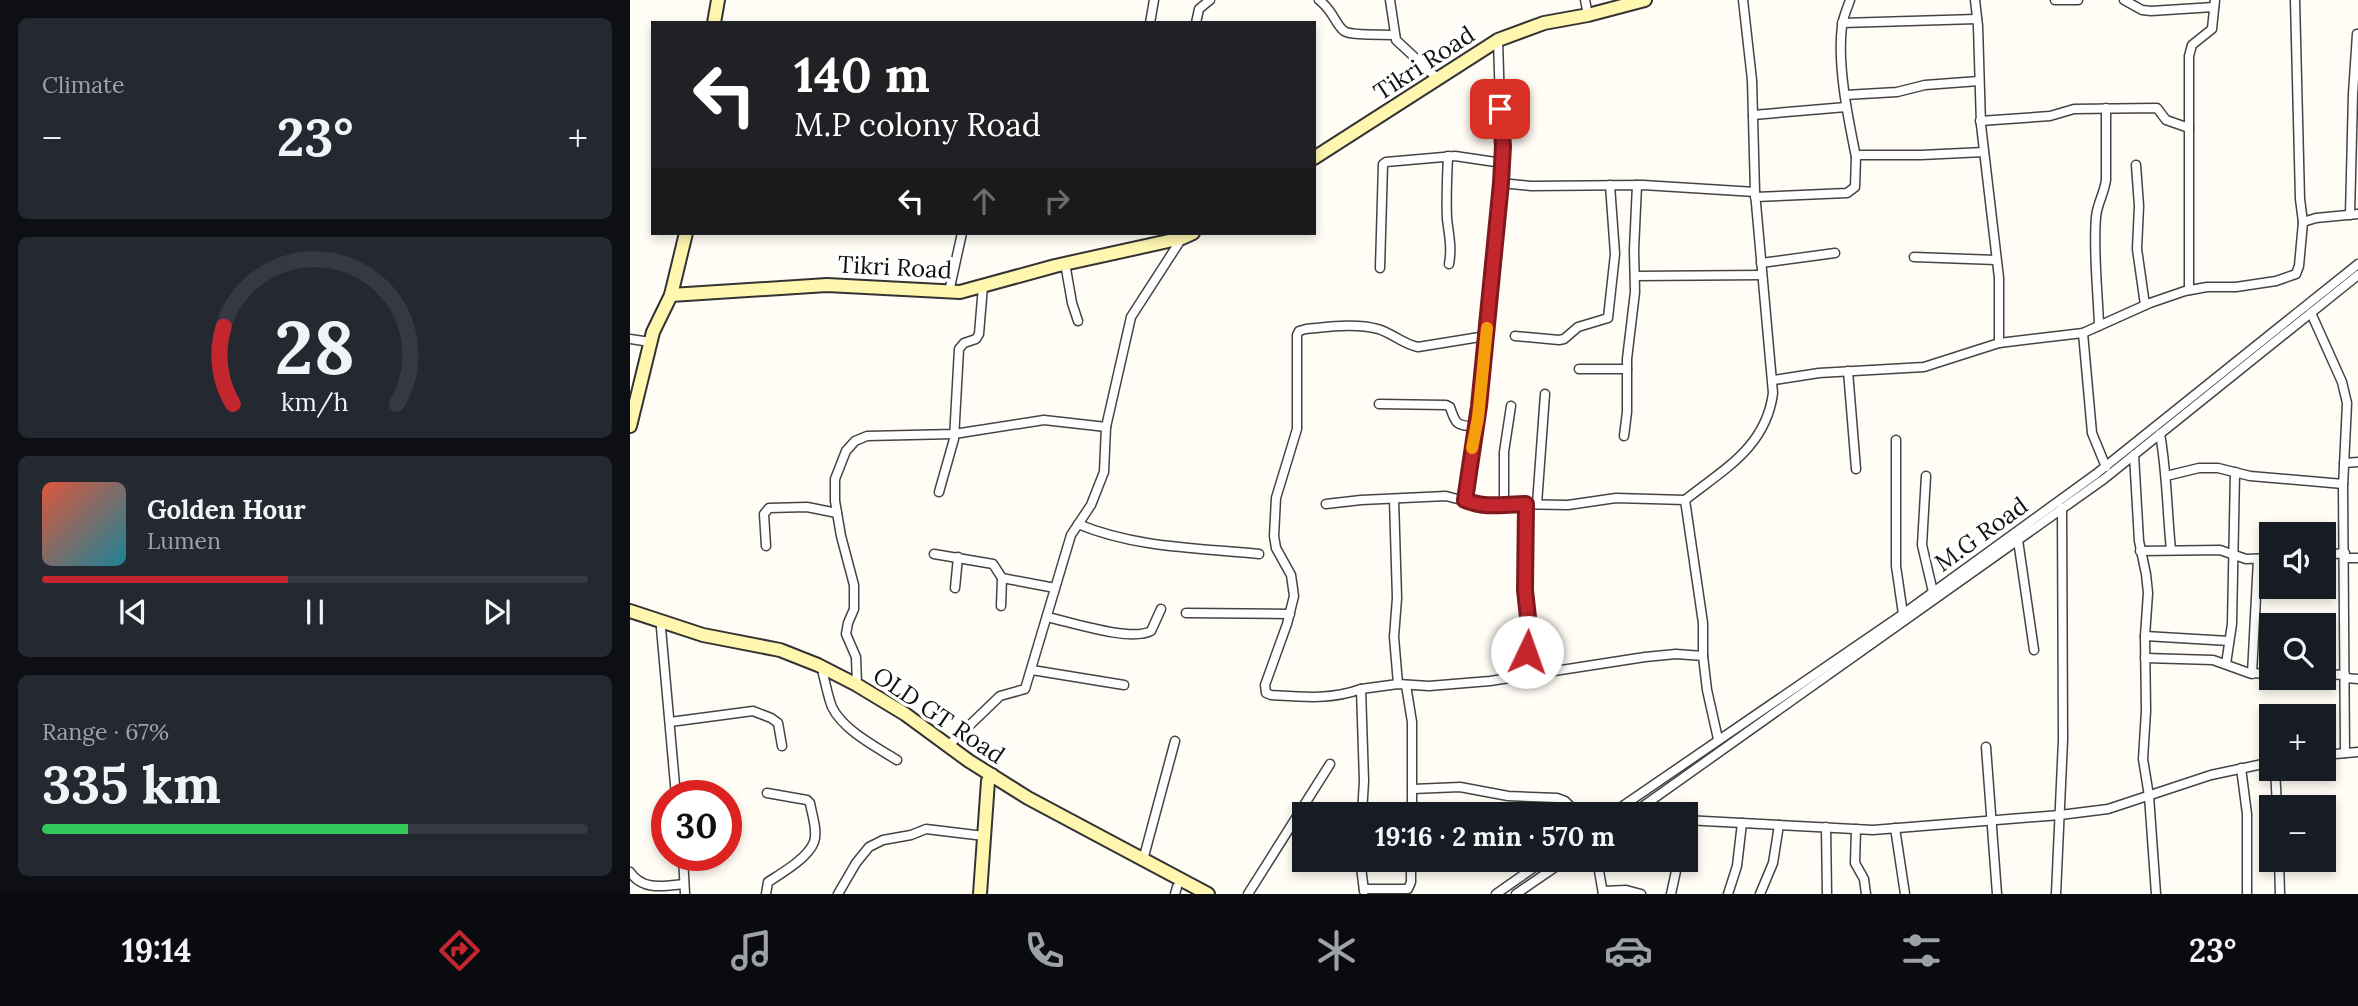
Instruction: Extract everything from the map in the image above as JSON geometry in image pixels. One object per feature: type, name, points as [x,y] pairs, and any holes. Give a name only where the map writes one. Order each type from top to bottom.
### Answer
[{"type":"main road","points":[[714,21],[718,0]]},
{"type":"main road","name":"Tikri Road","points":[[1316,157],[1497,40],[1536,25],[1645,0]]},
{"type":"main road","points":[[630,426],[650,342],[671,295],[686,235]]},
{"type":"main road","name":"Tikri Road","points":[[671,295],[827,285],[960,292],[1065,263],[1187,235]]},
{"type":"main road","name":"OLD GT Road","points":[[630,611],[703,635],[780,650],[858,685],[905,714],[990,778],[1176,890],[1193,894]]},
{"type":"main road","name":"OLD GT Road","points":[[630,618],[704,640],[778,656],[823,674],[900,719],[966,768],[990,778],[1208,894]]},
{"type":"main road","points":[[980,894],[990,778]]},
{"type":"street","points":[[1150,21],[1154,0]]},
{"type":"street","points":[[1196,21],[1199,9],[1210,0]]},
{"type":"street","points":[[1319,0],[1329,8],[1348,33],[1395,35]]},
{"type":"street","points":[[1390,0],[1395,35],[1400,46],[1438,79]]},
{"type":"street","points":[[1585,0],[1588,15]]},
{"type":"street","points":[[1326,504],[1446,496],[1479,506],[1568,505],[1616,498],[1685,500],[1751,446],[1761,433],[1772,406],[1774,380],[1766,330],[1755,195],[1751,65],[1743,0]]},
{"type":"street","points":[[1501,183],[1531,186],[1637,185],[1755,195],[1852,191],[1855,187],[1856,157],[1846,107],[1842,23],[1850,0]]},
{"type":"street","points":[[1975,0],[1980,121],[1999,278],[1999,343]]},
{"type":"street","points":[[2055,0],[2078,0]]},
{"type":"street","points":[[2124,0],[2142,10],[2151,11],[2215,4],[2213,29],[2198,39],[2190,50],[2189,290]]},
{"type":"street","points":[[1774,380],[1819,373],[1924,368],[1999,343],[2083,333],[2171,294],[2276,281],[2297,274],[2303,222],[2300,199],[2295,0]]},
{"type":"street","points":[[1842,23],[1977,19]]},
{"type":"street","points":[[2303,222],[2354,214],[2353,94],[2357,34]]},
{"type":"street","points":[[1465,500],[1477,428],[1501,183],[1497,40]]},
{"type":"street","points":[[1845,95],[1896,92],[1925,85],[1979,81]]},
{"type":"street","points":[[1753,115],[1846,107]]},
{"type":"street","points":[[2099,326],[2095,230],[2106,180],[2105,108]]},
{"type":"street","points":[[1980,121],[2050,116],[2074,109],[2157,108],[2166,120],[2189,128]]},
{"type":"street","points":[[1856,157],[1984,152]]},
{"type":"street","points":[[1380,268],[1383,164],[1448,156],[1502,163]]},
{"type":"street","points":[[1448,156],[1447,199],[1451,240],[1449,264]]},
{"type":"street","points":[[2136,165],[2139,206],[2137,249],[2145,305]]},
{"type":"street","points":[[1514,336],[1559,340],[1578,327],[1608,318],[1615,246],[1610,185]]},
{"type":"street","points":[[1624,436],[1627,412],[1626,369],[1635,276],[1637,185]]},
{"type":"street","points":[[949,292],[962,235]]},
{"type":"street","points":[[948,746],[1000,696],[1024,689],[1032,670],[1071,535],[1091,505],[1104,472],[1106,427],[1132,317],[1187,235]]},
{"type":"street","points":[[1761,263],[1835,254]]},
{"type":"street","points":[[1914,257],[1996,260]]},
{"type":"street","points":[[1065,263],[1078,321]]},
{"type":"street","name":"M.G Road","points":[[1628,802],[1933,592],[2018,540],[2062,508],[2358,264]]},
{"type":"street","points":[[1635,276],[1762,275]]},
{"type":"street","name":"M.G Road","points":[[1649,802],[2105,471],[2134,455],[2358,275]]},
{"type":"street","points":[[939,492],[954,434],[959,349],[964,343],[976,339],[979,334],[983,286]]},
{"type":"street","points":[[2311,313],[2342,382],[2347,411],[2343,484],[2344,753]]},
{"type":"street","points":[[1486,336],[1418,347],[1368,327],[1299,331],[1296,342],[1297,429],[1276,498],[1274,536],[1276,548],[1294,586],[1290,614],[1265,685],[1266,693],[1320,699],[1402,684],[1452,685],[1645,657],[1676,654],[1703,656]]},
{"type":"street","points":[[2083,333],[2092,433],[2105,471]]},
{"type":"street","points":[[630,339],[650,342]]},
{"type":"street","points":[[1579,369],[1626,369]]},
{"type":"street","points":[[1848,371],[1856,469]]},
{"type":"street","points":[[1537,504],[1545,394]]},
{"type":"street","points":[[1379,404],[1446,405],[1450,407],[1453,420],[1457,424],[1477,428]]},
{"type":"street","points":[[1504,505],[1504,452],[1511,406]]},
{"type":"street","points":[[858,685],[856,657],[846,634],[854,609],[854,585],[837,513],[835,479],[846,451],[855,441],[867,436],[954,434],[1044,420],[1106,427]]},
{"type":"street","points":[[2160,434],[2165,460],[2171,550]]},
{"type":"street","points":[[1896,440],[1896,566],[1903,614]]},
{"type":"street","points":[[2134,455],[2140,551],[2148,593],[2143,759],[2149,796],[2156,894]]},
{"type":"street","points":[[2344,463],[2358,462]]},
{"type":"street","points":[[2166,476],[2199,468],[2218,468],[2249,476],[2343,484]]},
{"type":"street","points":[[2226,664],[2232,624],[2235,472]]},
{"type":"street","points":[[1926,476],[1922,545],[1933,592]]},
{"type":"street","points":[[1394,499],[1397,598],[1394,637],[1412,722],[1412,802]]},
{"type":"street","points":[[1685,500],[1703,623],[1707,690],[1718,739]]},
{"type":"street","points":[[1526,504],[1525,590],[1529,675]]},
{"type":"street","points":[[766,546],[764,514],[769,508],[807,507],[837,513]]},
{"type":"street","points":[[2056,894],[2063,703],[2062,508]]},
{"type":"street","points":[[1078,524],[1109,536],[1137,542],[1259,554]]},
{"type":"street","points":[[2018,540],[2035,650]]},
{"type":"street","points":[[2140,551],[2220,550],[2246,559],[2258,559],[2252,674]]},
{"type":"street","points":[[934,554],[993,564],[1002,578],[1001,606]]},
{"type":"street","points":[[2336,555],[2358,558]]},
{"type":"street","points":[[955,587],[958,557]]},
{"type":"street","points":[[1002,578],[1055,588]]},
{"type":"street","points":[[1047,617],[1115,632],[1142,634],[1151,631],[1161,609]]},
{"type":"street","points":[[1186,613],[1290,614]]},
{"type":"street","points":[[661,628],[675,780]]},
{"type":"street","points":[[2145,636],[2229,641]]},
{"type":"street","points":[[2145,658],[2213,660],[2259,674]]},
{"type":"street","points":[[1032,670],[1124,685]]},
{"type":"street","points":[[823,674],[833,708],[842,720],[868,742],[897,760]]},
{"type":"street","points":[[2336,675],[2358,679]]},
{"type":"street","points":[[1361,690],[1363,802]]},
{"type":"street","points":[[670,722],[753,711],[778,723],[782,746]]},
{"type":"street","points":[[1143,860],[1175,741]]},
{"type":"street","points":[[1986,747],[1997,894]]},
{"type":"street","points":[[2336,754],[2358,752]]},
{"type":"street","points":[[1248,894],[1330,764]]},
{"type":"street","points":[[1698,821],[1857,829],[2060,815],[2108,809],[2211,775],[2259,765]]},
{"type":"street","points":[[2241,768],[2247,814],[2246,894]]},
{"type":"street","points":[[1413,789],[1461,787],[1508,796],[1557,798],[1566,802]]},
{"type":"street","points":[[766,894],[768,882],[790,869],[810,849],[815,833],[807,800],[767,793]]},
{"type":"street","points":[[1728,894],[1737,866],[1742,823]]},
{"type":"street","points":[[1760,894],[1773,863],[1779,825]]},
{"type":"street","points":[[1826,827],[1827,894]]},
{"type":"street","points":[[838,894],[869,847],[883,840],[911,835],[926,828],[984,836]]},
{"type":"street","points":[[1895,828],[1905,894]]},
{"type":"street","points":[[1857,829],[1855,863],[1864,879],[1866,894]]},
{"type":"street","points":[[683,871],[685,894]]},
{"type":"street","points":[[630,872],[636,880],[646,885],[658,887],[684,884]]},
{"type":"street","points":[[1362,872],[1364,891],[1408,889],[1411,872]]},
{"type":"street","points":[[1496,894],[1527,872]]},
{"type":"street","points":[[1516,894],[1548,872]]},
{"type":"street","points":[[1599,872],[1603,892],[1626,890],[1641,894]]},
{"type":"street","points":[[1671,894],[1676,872]]},
{"type":"street","points":[[2279,872],[2280,894]]},
{"type":"slow traffic","points":[[1472,448],[1478,418],[1487,328]]},
{"type":"route","points":[[1500,109],[1503,146],[1501,183],[1477,428],[1465,500],[1479,506],[1526,504],[1525,590],[1529,627],[1527,652]]}]
